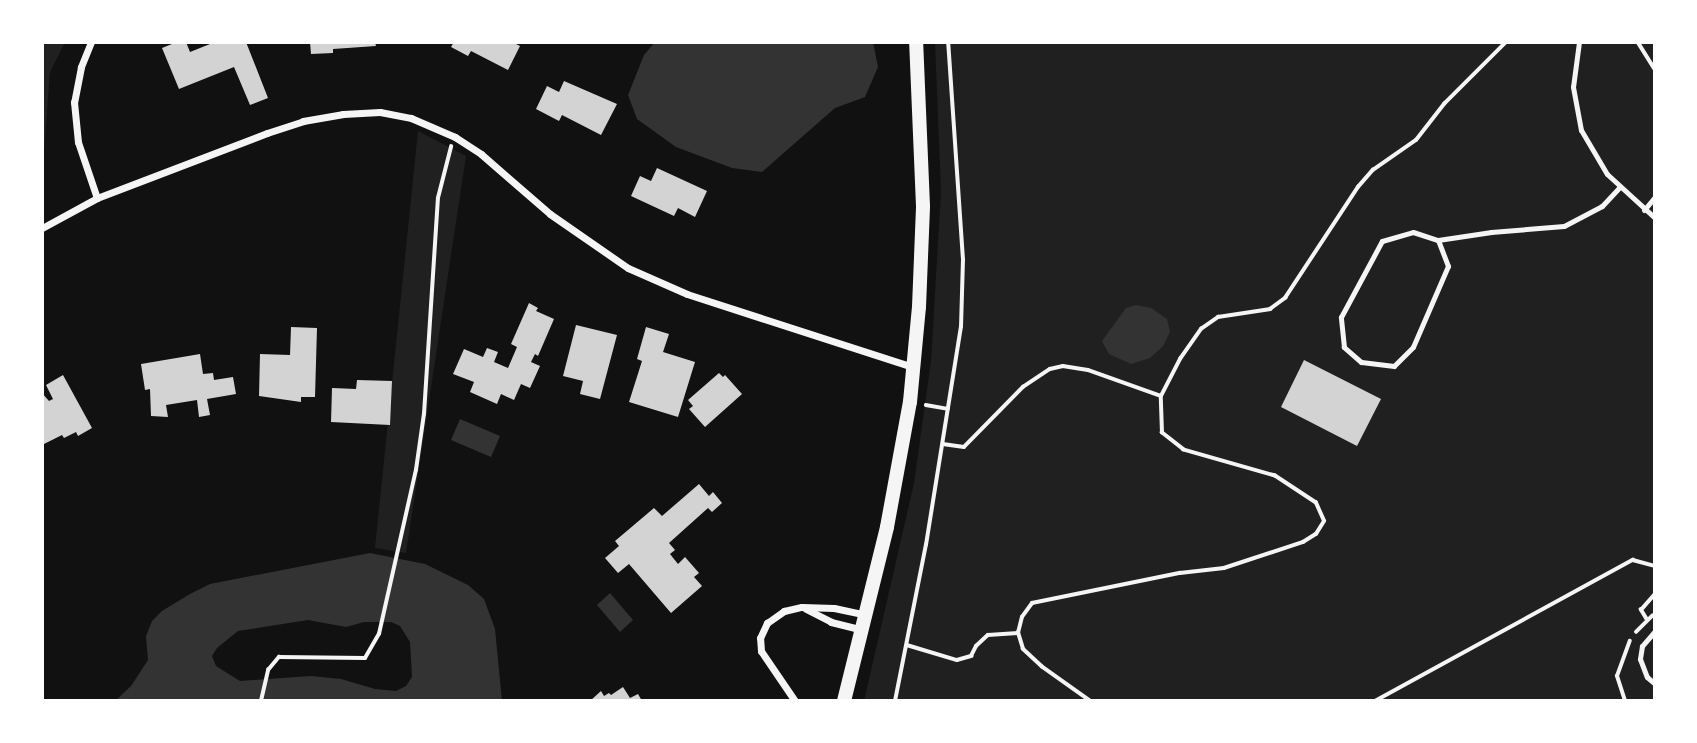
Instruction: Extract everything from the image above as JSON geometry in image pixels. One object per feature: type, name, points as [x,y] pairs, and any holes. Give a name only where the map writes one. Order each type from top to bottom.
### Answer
[{"type":"main road","points":[[844,701],[889,516],[910,402],[923,206],[916,42]]},
{"type":"street","points":[[91,42],[81,67],[74,102],[78,142],[97,198]]},
{"type":"street","points":[[42,228],[97,198],[267,133],[303,121],[343,114],[380,112],[411,118],[455,137],[481,154],[550,214],[628,268],[687,294],[913,367]]},
{"type":"street","points":[[795,701],[764,659],[760,638],[765,626],[775,617],[802,607],[834,608],[866,615]]},
{"type":"street","points":[[802,607],[831,622],[862,630]]},
{"type":"lane","points":[[1579,42],[1573,87],[1581,130],[1607,174],[1655,218]]},
{"type":"lane","points":[[1438,240],[1448,266],[1413,347],[1394,366],[1362,362],[1344,346],[1341,317],[1382,241],[1413,232],[1438,240],[1490,232],[1564,226],[1602,206],[1620,187]]},
{"type":"lane","points":[[1644,210],[1655,197]]},
{"type":"lane","points":[[1655,630],[1642,646],[1640,659],[1647,677],[1655,684]]},
{"type":"path","points":[[895,701],[943,444],[961,327],[963,260],[948,42]]},
{"type":"path","points":[[1090,701],[1042,667],[1023,649],[1018,633],[1022,617],[1032,603],[1181,573],[1224,568],[1284,549],[1316,534],[1324,521],[1321,511],[1300,490],[1250,467],[1184,450],[1170,442],[1162,433],[1161,396],[1180,359],[1201,329],[1218,317],[1270,309],[1285,298],[1357,187],[1373,170],[1416,140],[1444,104],[1506,42]]},
{"type":"path","points":[[1639,42],[1655,69]]},
{"type":"path","points":[[261,701],[268,670],[279,657],[365,658],[379,634],[400,545],[424,414],[438,198],[455,137]]},
{"type":"path","points":[[943,444],[964,447],[1023,387],[1051,369],[1063,366],[1088,370],[1161,396]]},
{"type":"path","points":[[910,402],[948,409]]},
{"type":"path","points":[[1375,701],[1633,560],[1655,566]]},
{"type":"path","points":[[1655,594],[1641,610],[1655,630]]},
{"type":"path","points":[[907,646],[957,660],[971,656],[976,646],[988,635],[1018,633]]},
{"type":"shaded area","points":[[42,42],[65,42],[50,72],[42,178]]},
{"type":"shaded area","points":[[655,42],[873,42],[878,67],[865,97],[835,108],[762,172],[732,168],[676,147],[637,119],[628,95],[644,55]]},
{"type":"shaded area","points":[[935,42],[1655,42],[1655,701],[864,701],[914,483],[931,361],[941,192]]},
{"type":"shaded area","points":[[418,131],[466,156],[406,553],[375,548]]},
{"type":"shaded area","points":[[1136,305],[1151,308],[1167,319],[1170,332],[1163,346],[1150,358],[1131,364],[1109,354],[1102,341],[1126,308]]},
{"type":"shaded area","points":[[460,419],[500,436],[491,457],[451,440]]},
{"type":"shaded area","points":[[370,553],[425,564],[468,585],[484,599],[495,629],[502,701],[115,701],[131,686],[148,660],[146,636],[152,621],[162,611],[210,584]],"holes":[[[308,620],[346,627],[364,622],[391,622],[400,626],[410,642],[412,677],[406,686],[396,691],[375,689],[341,679],[311,676],[240,681],[216,666],[212,656],[217,648],[238,631]]]},
{"type":"shaded area","points":[[610,593],[633,620],[620,632],[597,605]]},
{"type":"building","points":[[177,42],[186,42],[190,52],[215,42],[246,42],[268,98],[250,105],[234,67],[179,89],[162,48]]},
{"type":"building","points":[[310,42],[375,42],[376,46],[333,49],[333,53],[311,54]]},
{"type":"building","points":[[454,42],[512,42],[520,46],[508,70],[471,51],[468,56],[451,47]]},
{"type":"building","points":[[564,81],[617,104],[601,135],[562,115],[559,121],[536,109],[547,86],[559,92]]},
{"type":"building","points":[[657,168],[707,191],[695,217],[678,208],[674,216],[631,196],[640,176],[651,181]]},
{"type":"building","points":[[529,303],[538,308],[536,311],[554,319],[538,356],[535,354],[531,362],[540,366],[530,388],[521,384],[514,400],[501,394],[497,404],[470,392],[474,382],[453,374],[464,349],[483,357],[487,348],[498,352],[494,362],[508,368],[517,347],[511,344]]},
{"type":"building","points":[[576,325],[617,335],[600,399],[580,394],[583,381],[563,376]]},
{"type":"building","points":[[291,327],[317,328],[315,397],[301,397],[301,402],[259,396],[260,354],[290,355]]},
{"type":"building","points":[[646,327],[669,334],[663,352],[695,362],[678,417],[629,402],[642,361],[637,359]]},
{"type":"building","points":[[200,354],[203,374],[213,373],[214,380],[233,377],[236,394],[207,399],[210,415],[199,417],[197,400],[166,405],[168,417],[151,416],[150,389],[145,390],[141,364]]},
{"type":"building","points":[[1304,360],[1381,399],[1357,446],[1281,407]]},
{"type":"building","points":[[719,373],[723,377],[725,375],[742,394],[705,427],[689,409],[693,406],[688,400]]},
{"type":"building","points":[[63,375],[92,428],[78,436],[76,432],[64,438],[62,435],[42,445],[42,393],[49,401],[53,399],[46,385]]},
{"type":"building","points":[[357,380],[392,381],[390,425],[331,422],[332,388],[356,389]]},
{"type":"building","points":[[699,484],[709,496],[713,492],[722,503],[712,512],[708,508],[669,543],[675,550],[670,554],[678,564],[685,557],[699,573],[694,577],[702,586],[671,613],[629,564],[618,573],[605,558],[619,546],[615,541],[654,508],[662,516]]},
{"type":"building","points":[[623,687],[630,698],[638,694],[642,701],[590,701],[601,691],[604,696],[609,693],[611,695]]}]
